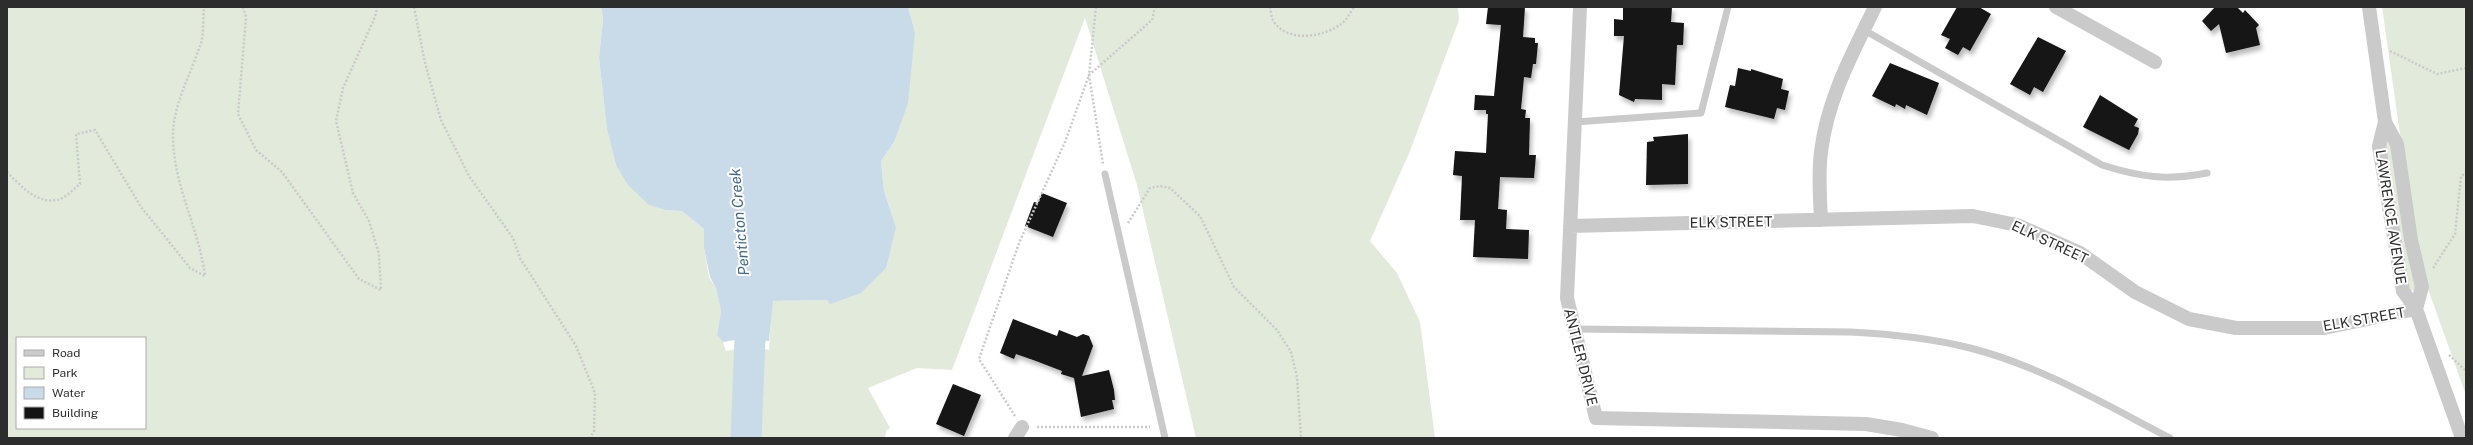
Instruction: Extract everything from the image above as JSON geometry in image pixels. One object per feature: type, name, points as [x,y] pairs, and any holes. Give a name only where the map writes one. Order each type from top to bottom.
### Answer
[{"type":"street","name":"ANTLER DRIVE","points":[[1580,7],[1567,298],[1596,418],[1866,424],[1902,430],[1932,438]]},
{"type":"street","points":[[1820,220],[1821,153],[1827,117],[1839,81],[1875,7]]},
{"type":"street","points":[[2056,7],[2155,62]]},
{"type":"street","name":"LAWRENCE AVENUE","points":[[2370,7],[2385,122],[2379,146],[2392,237],[2403,291],[2416,309],[2462,438]]},
{"type":"street","name":"ELK STREET","points":[[1570,226],[1973,216],[2017,225],[2080,253],[2135,292],[2189,319],[2236,328],[2324,328],[2416,309]]},
{"type":"lane","points":[[1575,122],[1701,113],[1728,7]]},
{"type":"lane","points":[[1864,30],[2102,165],[2132,175],[2154,178],[2188,177],[2207,173]]},
{"type":"lane","points":[[1105,174],[1165,438]]},
{"type":"lane","points":[[1574,329],[1850,332],[1886,334],[1931,340],[1971,349],[2016,364],[2066,384],[2170,438]]},
{"type":"path","points":[[7,172],[26,190],[43,200],[58,200],[80,184],[76,134],[95,130],[141,207],[190,268],[205,276],[203,257],[181,189],[173,137],[176,112],[201,41],[204,7]]},
{"type":"path","points":[[243,7],[246,17],[238,114],[256,150],[282,172],[359,279],[381,290],[379,254],[369,221],[352,193],[336,122],[343,88],[375,17],[377,7]]},
{"type":"path","points":[[414,7],[425,63],[441,120],[469,176],[512,238],[520,258],[576,346],[595,393],[594,431],[590,438]]},
{"type":"path","points":[[1096,7],[1089,75],[1065,142],[1019,243],[980,359],[1019,433],[1163,427]]},
{"type":"path","points":[[1089,75],[1152,20],[1155,7]]},
{"type":"path","points":[[1270,7],[1273,21],[1281,29],[1304,36],[1325,33],[1343,24],[1354,7]]},
{"type":"path","points":[[2374,42],[2437,74],[2466,68]]},
{"type":"path","points":[[1089,75],[1105,174]]},
{"type":"path","points":[[2430,274],[2454,234],[2461,176],[2466,173]]},
{"type":"path","points":[[1120,238],[1150,188],[1160,186],[1170,188],[1200,216],[1234,287],[1277,330],[1291,352],[1297,377],[1301,438]]},
{"type":"green space","points":[[7,7],[601,7],[603,19],[599,58],[607,130],[616,165],[666,210],[682,211],[704,229],[704,248],[709,277],[716,288],[721,311],[717,335],[723,342],[726,351],[749,346],[769,350],[772,301],[827,300],[896,227],[884,191],[881,161],[894,142],[915,32],[908,7],[1458,7],[1459,20],[1410,151],[1370,241],[1397,273],[1420,322],[1435,438],[1196,438],[1137,185],[1085,18],[952,370],[917,368],[868,388],[890,428],[886,431],[885,438],[7,438]]},
{"type":"green space","points":[[2382,7],[2466,7],[2466,395],[2428,289],[2410,205]]},
{"type":"green space","points":[[2387,141],[2391,145],[2416,290],[2414,291],[2409,289],[2385,143]]},
{"type":"water","points":[[601,7],[908,7],[915,32],[908,103],[894,142],[881,161],[884,191],[896,227],[886,268],[861,293],[830,304],[827,300],[773,301],[769,341],[740,339],[723,342],[717,335],[721,311],[716,288],[710,277],[704,248],[704,229],[682,211],[666,210],[649,205],[628,185],[616,165],[607,130],[599,58],[603,19]]},
{"type":"building","points":[[1488,7],[1525,7],[1523,37],[1535,38],[1535,43],[1538,43],[1536,64],[1533,64],[1531,78],[1524,77],[1521,109],[1526,110],[1525,118],[1530,118],[1529,155],[1536,155],[1534,178],[1500,177],[1498,209],[1507,210],[1506,229],[1529,230],[1528,259],[1473,257],[1475,220],[1460,220],[1462,176],[1453,175],[1455,151],[1486,153],[1488,114],[1486,114],[1486,110],[1474,110],[1475,95],[1494,96],[1501,25],[1486,24]]},
{"type":"building","points":[[1623,7],[1672,7],[1671,22],[1684,23],[1683,45],[1677,45],[1675,85],[1662,84],[1662,100],[1635,99],[1634,102],[1619,95],[1624,36],[1614,36],[1614,19],[1623,20]]},
{"type":"building","points":[[1957,7],[1979,7],[1991,14],[1970,51],[1963,47],[1958,55],[1945,48],[1950,39],[1941,35]]},
{"type":"building","points":[[2215,7],[2237,7],[2243,13],[2245,10],[2259,25],[2256,28],[2260,45],[2226,53],[2219,24],[2211,31],[2202,21]]},
{"type":"building","points":[[2038,37],[2066,51],[2043,92],[2034,87],[2030,95],[2010,84]]},
{"type":"building","points":[[1890,63],[1939,83],[1927,115],[1906,105],[1905,109],[1896,104],[1895,107],[1872,96]]},
{"type":"building","points":[[1738,68],[1751,71],[1751,69],[1783,79],[1781,89],[1789,91],[1785,110],[1777,108],[1774,119],[1725,107],[1730,85],[1735,86]]},
{"type":"building","points":[[2100,95],[2138,119],[2134,126],[2139,128],[2138,134],[2129,150],[2083,127]]},
{"type":"building","points":[[1688,134],[1688,184],[1646,185],[1647,142],[1654,141],[1653,137]]},
{"type":"building","points":[[1042,193],[1067,203],[1053,237],[1025,226],[1034,202],[1038,203]]},
{"type":"building","points":[[1013,319],[1057,336],[1059,330],[1077,337],[1083,334],[1089,336],[1093,346],[1082,376],[1109,370],[1114,390],[1115,400],[1112,400],[1114,409],[1081,417],[1074,378],[1061,374],[1062,371],[1016,354],[1014,359],[1000,353]]},
{"type":"building","points":[[953,384],[981,395],[964,436],[936,424]]},
{"type":"waterway","name":"Penticton Creek","points":[[746,297],[750,339],[746,438]]}]
